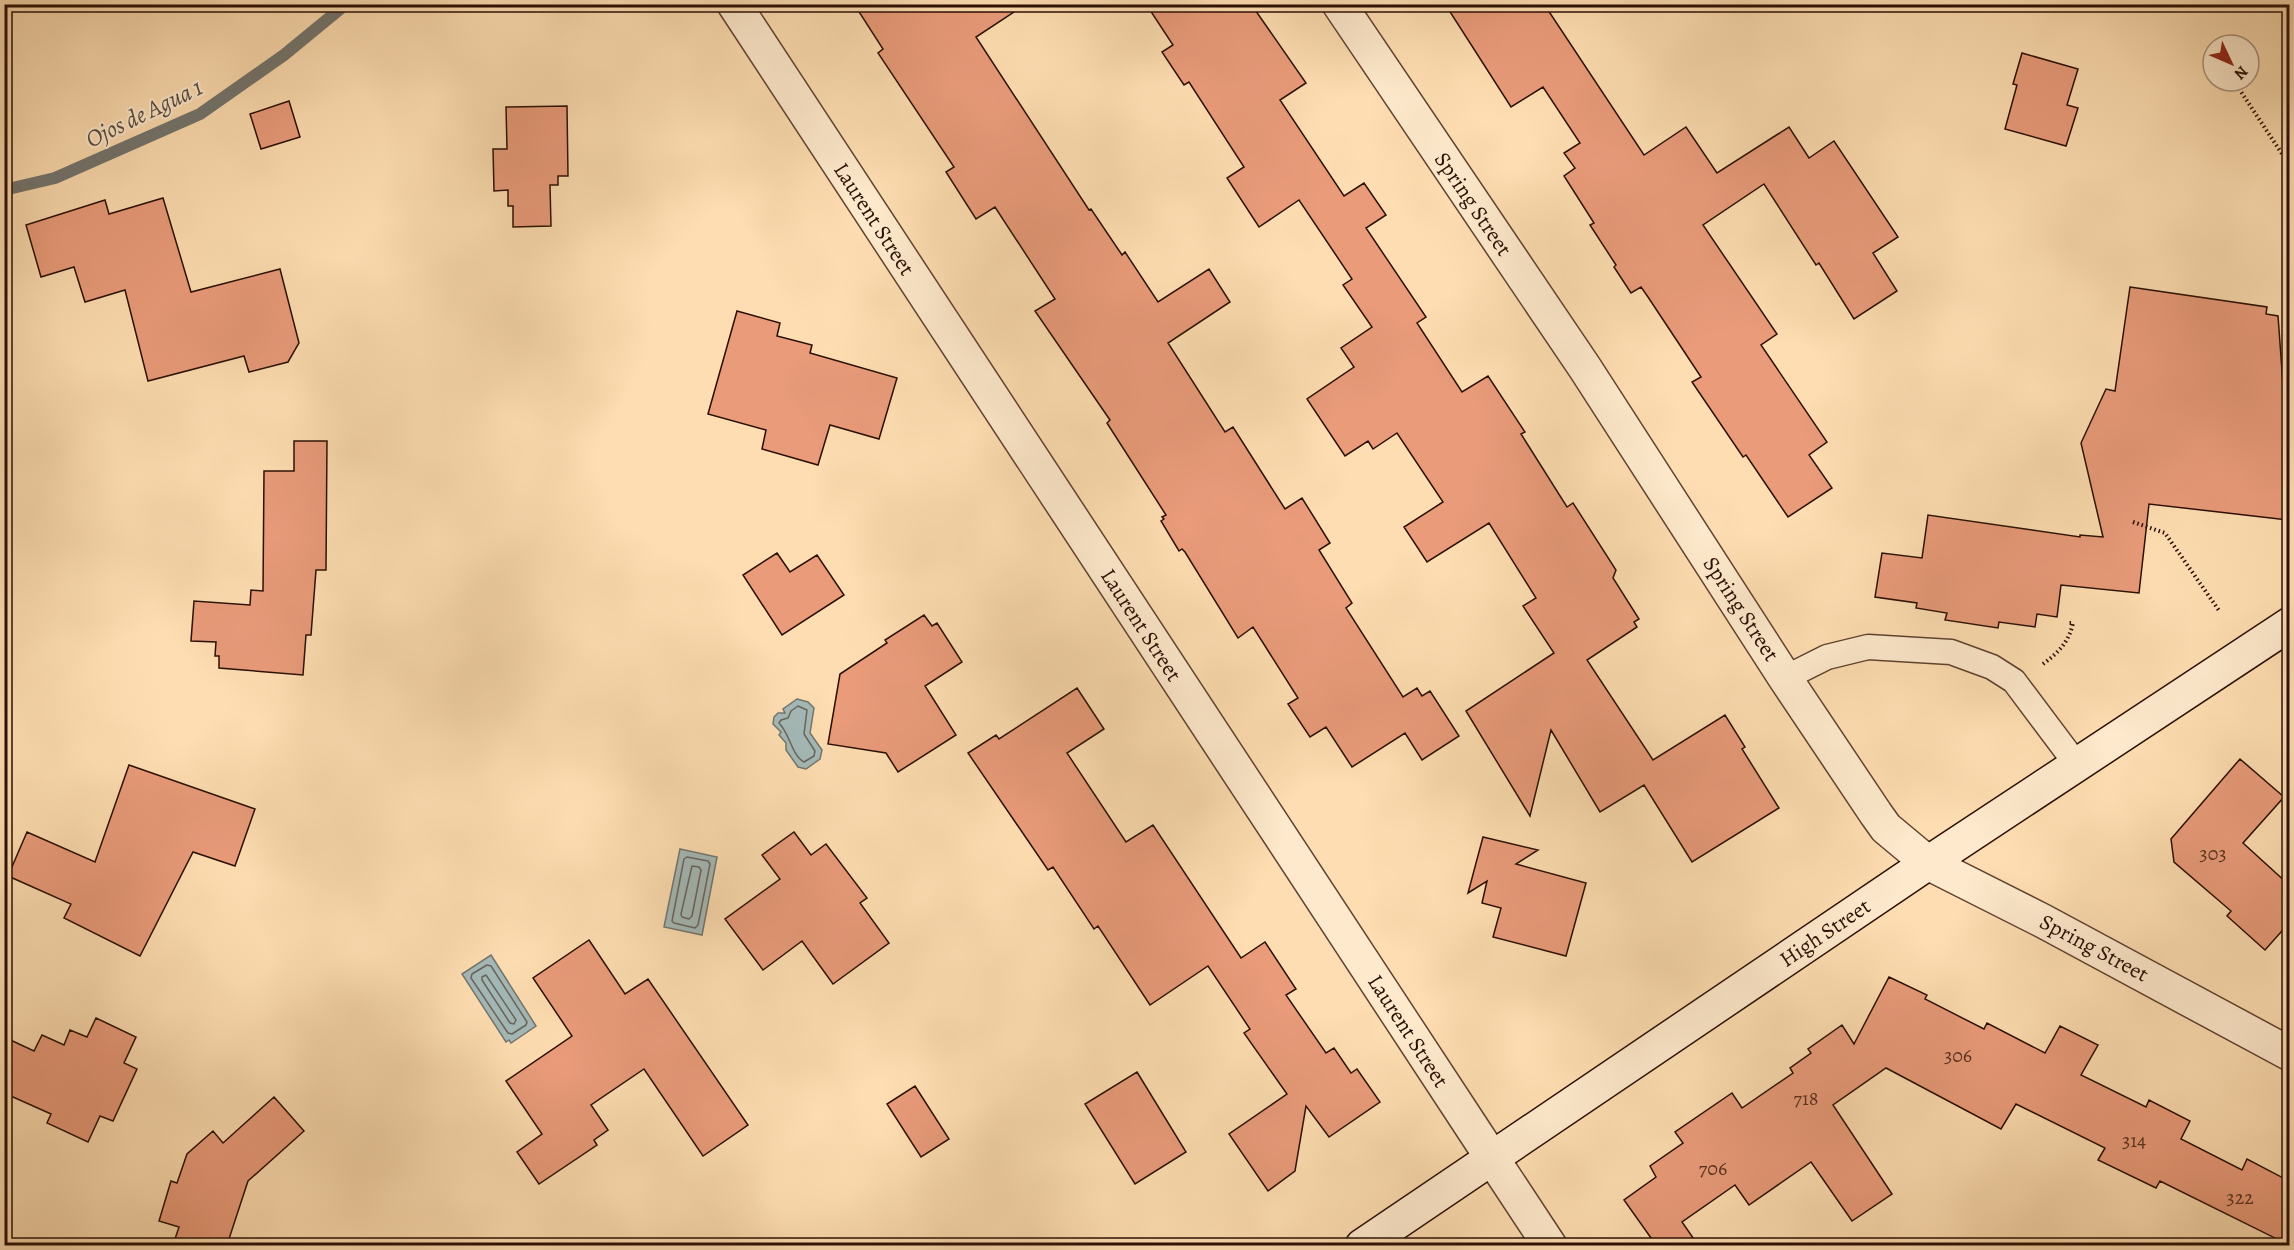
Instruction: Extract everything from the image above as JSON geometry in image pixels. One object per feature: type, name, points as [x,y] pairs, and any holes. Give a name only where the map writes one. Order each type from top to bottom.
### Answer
[{"type":"street","name":"Laurent Street","points":[[734,4],[1550,1245]]},
{"type":"street","name":"Spring Street","points":[[1339,4],[1585,368],[1785,678],[1886,828],[1928,863],[2033,915],[2289,1054]]},
{"type":"street","name":"High Street","points":[[1362,1245],[1928,863],[2289,624]]},
{"type":"lane","points":[[1785,678],[1827,657],[1868,647],[1951,652],[1992,667],[2014,681],[2077,765]]},
{"type":"path","points":[[2242,93],[2289,166]]},
{"type":"path","points":[[2133,522],[2165,533],[2220,612]]},
{"type":"path","points":[[2038,669],[2058,652],[2071,634],[2073,623],[2067,623]]},
{"type":"water","points":[[797,699],[808,702],[814,708],[810,733],[822,750],[820,759],[806,769],[798,767],[786,750],[786,743],[779,735],[781,732],[773,724],[774,717],[778,713],[785,713],[783,709]]},
{"type":"water","points":[[680,849],[717,857],[702,935],[664,927]]},
{"type":"water","points":[[491,955],[536,1026],[511,1043],[509,1040],[506,1042],[462,974]]},
{"type":"building","points":[[854,4],[1026,4],[976,37],[1089,210],[1091,209],[1122,255],[1125,252],[1158,302],[1209,269],[1230,302],[1168,343],[1225,432],[1233,427],[1285,509],[1302,498],[1330,543],[1319,550],[1352,603],[1346,608],[1403,697],[1417,688],[1422,696],[1430,691],[1459,736],[1422,760],[1405,733],[1352,767],[1326,727],[1310,737],[1288,704],[1298,698],[1253,627],[1238,638],[1185,552],[1182,549],[1179,551],[1161,521],[1166,515],[1107,423],[1110,420],[1035,311],[1055,299],[995,207],[976,219],[946,172],[954,167],[878,53],[883,49]]},
{"type":"building","points":[[1146,4],[1251,4],[1306,83],[1280,100],[1344,196],[1364,183],[1386,215],[1366,228],[1426,317],[1417,323],[1462,392],[1488,376],[1525,432],[1521,434],[1567,507],[1573,503],[1616,570],[1613,578],[1639,619],[1634,622],[1637,627],[1587,660],[1653,760],[1725,715],[1745,747],[1742,749],[1779,808],[1692,862],[1644,785],[1600,812],[1551,730],[1530,816],[1466,711],[1554,653],[1523,606],[1536,598],[1489,523],[1427,562],[1404,527],[1443,502],[1397,433],[1373,449],[1368,441],[1345,456],[1307,399],[1354,367],[1341,348],[1372,327],[1343,285],[1352,279],[1299,200],[1259,227],[1227,178],[1244,167],[1189,82],[1184,85],[1162,52],[1173,45]]},
{"type":"building","points":[[1445,4],[1544,4],[1644,155],[1686,127],[1717,173],[1789,127],[1809,158],[1834,141],[1898,237],[1873,253],[1897,291],[1854,319],[1819,263],[1816,265],[1764,184],[1703,225],[1777,334],[1761,345],[1827,442],[1809,455],[1832,488],[1788,517],[1746,455],[1743,457],[1692,382],[1701,377],[1648,297],[1641,287],[1631,293],[1590,225],[1594,223],[1564,176],[1575,168],[1564,153],[1580,143],[1543,87],[1511,107]]},
{"type":"building","points":[[2022,53],[2078,69],[2067,105],[2078,108],[2066,146],[2005,129],[2017,85],[2013,84]]},
{"type":"building","points":[[289,101],[300,137],[261,149],[250,114]]},
{"type":"building","points":[[567,106],[568,176],[558,176],[558,185],[550,185],[551,226],[513,227],[513,206],[508,206],[508,190],[494,191],[493,149],[507,149],[506,107]]},
{"type":"building","points":[[163,198],[191,292],[280,269],[299,343],[288,362],[249,372],[244,356],[148,381],[125,290],[85,302],[74,267],[41,277],[26,225],[105,200],[109,214]]},
{"type":"building","points":[[2130,287],[2267,307],[2266,314],[2278,316],[2285,412],[2289,413],[2289,520],[2149,504],[2139,593],[2061,585],[2057,617],[2037,614],[2035,627],[1999,622],[1998,628],[1945,620],[1947,613],[1916,608],[1917,603],[1875,597],[1882,553],[1922,558],[1928,515],[2080,537],[2080,535],[2103,537],[2081,443],[2106,389],[2115,391]]},
{"type":"building","points":[[737,311],[780,323],[777,336],[812,345],[810,353],[897,378],[879,439],[830,425],[818,465],[762,449],[766,430],[708,414]]},
{"type":"building","points":[[294,441],[327,441],[326,570],[316,570],[311,635],[306,635],[303,675],[219,668],[219,656],[215,656],[216,642],[191,641],[194,601],[250,605],[251,590],[263,591],[264,471],[294,471]]},
{"type":"building","points":[[777,553],[790,572],[817,555],[844,595],[782,635],[743,575]]},
{"type":"building","points":[[924,615],[932,626],[937,623],[962,662],[925,686],[956,735],[898,772],[886,753],[828,744],[840,674],[887,643],[885,640]]},
{"type":"building","points":[[1077,688],[1104,729],[1067,753],[1126,842],[1153,825],[1241,958],[1265,942],[1296,989],[1286,995],[1326,1053],[1334,1048],[1351,1073],[1357,1069],[1380,1102],[1329,1137],[1306,1106],[1295,1171],[1268,1191],[1229,1134],[1287,1094],[1244,1033],[1250,1029],[1208,966],[1150,1005],[1098,926],[1094,929],[1053,867],[1048,870],[968,753],[996,735],[999,739]]},
{"type":"building","points":[[2240,759],[2284,797],[2243,843],[2289,885],[2289,923],[2265,950],[2227,916],[2231,911],[2174,862],[2171,839]]},
{"type":"building","points":[[129,765],[255,809],[235,866],[193,852],[140,956],[64,918],[71,904],[8,876],[27,832],[95,862]]},
{"type":"building","points":[[794,832],[811,855],[826,844],[867,898],[860,903],[889,943],[833,984],[802,941],[763,970],[725,919],[780,879],[762,855]]},
{"type":"building","points":[[1483,837],[1538,850],[1516,864],[1586,883],[1566,956],[1493,937],[1501,908],[1482,903],[1487,881],[1468,893]]},
{"type":"building","points":[[589,940],[625,994],[648,979],[748,1125],[703,1156],[644,1069],[591,1105],[608,1130],[594,1140],[597,1145],[539,1184],[517,1152],[542,1134],[506,1081],[572,1036],[533,978]]},
{"type":"building","points":[[1889,977],[1927,995],[1925,999],[1984,1029],[1987,1023],[2045,1053],[2060,1026],[2098,1045],[2081,1075],[2146,1107],[2149,1100],[2190,1121],[2181,1139],[2242,1170],[2247,1159],[2289,1181],[2289,1245],[2160,1181],[2156,1188],[2098,1160],[2105,1148],[2016,1104],[2001,1129],[1886,1068],[1833,1105],[1892,1194],[1852,1221],[1811,1162],[1749,1205],[1735,1185],[1682,1222],[1698,1245],[1656,1245],[1624,1200],[1656,1177],[1650,1166],[1683,1143],[1675,1132],[1732,1093],[1742,1108],[1793,1073],[1790,1068],[1811,1053],[1808,1049],[1842,1025],[1854,1044]]},
{"type":"building","points":[[96,1018],[136,1037],[124,1063],[137,1069],[113,1121],[100,1116],[88,1142],[47,1123],[51,1114],[4,1093],[4,1037],[34,1051],[42,1035],[64,1045],[70,1030],[87,1037]]},
{"type":"building","points":[[1137,1072],[1186,1152],[1135,1184],[1085,1104]]},
{"type":"building","points":[[915,1086],[949,1139],[921,1157],[887,1104]]},
{"type":"building","points":[[274,1097],[304,1131],[248,1181],[227,1245],[173,1245],[179,1227],[159,1221],[171,1181],[177,1183],[187,1154],[213,1131],[223,1143]]},
{"type":"waterway","name":"Ojos de Agua 1","points":[[4,190],[55,178],[200,114],[284,55],[346,4]]}]
